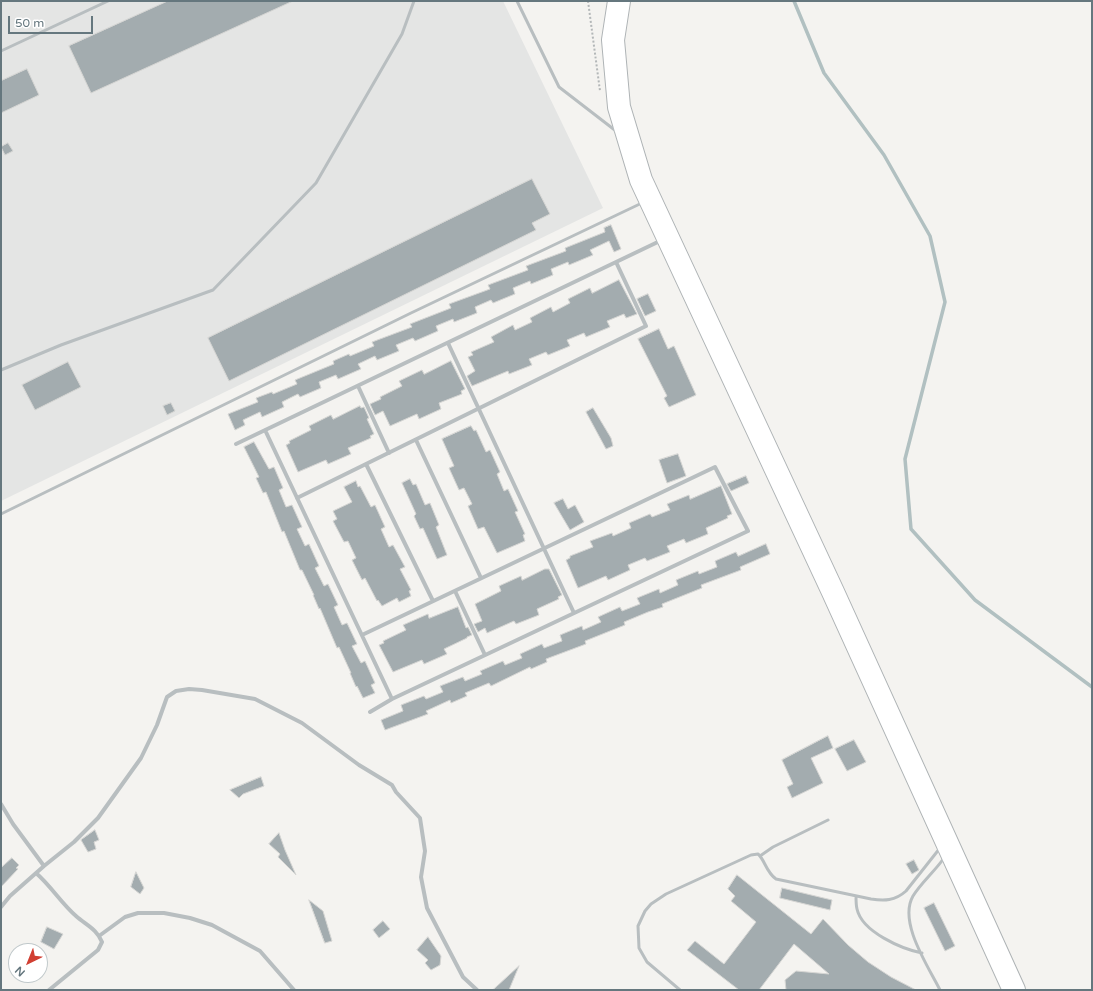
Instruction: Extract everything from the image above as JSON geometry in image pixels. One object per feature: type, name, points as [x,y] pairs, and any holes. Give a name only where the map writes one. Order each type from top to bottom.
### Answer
[{"type":"highway","points":[[619,1],[613,40],[614,65],[623,137],[641,180],[833,592],[1014,990]]},
{"type":"street","points":[[236,444],[668,237]]},
{"type":"street","points":[[297,498],[646,326],[616,262]]},
{"type":"street","points":[[448,342],[574,613]]},
{"type":"street","points":[[358,386],[389,453]]},
{"type":"street","points":[[265,430],[392,699]]},
{"type":"street","points":[[416,440],[481,578]]},
{"type":"street","points":[[366,464],[433,601]]},
{"type":"street","points":[[362,635],[715,467],[748,531],[392,699],[370,712]]},
{"type":"street","points":[[455,591],[485,655]]},
{"type":"street","points":[[1,907],[36,873],[74,842],[98,818],[141,758],[157,725],[167,698],[176,691],[188,689],[255,699],[302,723],[360,765],[392,785],[396,792],[420,818],[425,851],[421,877],[427,908],[464,977],[477,990]]},
{"type":"street","points":[[1,804],[13,824],[44,866]]},
{"type":"street","points":[[36,873],[76,916],[91,926],[102,942],[98,950],[49,990]]},
{"type":"street","points":[[99,936],[125,917],[138,913],[164,913],[190,918],[212,925],[260,951],[294,990]]},
{"type":"lane","points":[[1,51],[108,1]]},
{"type":"lane","points":[[1,370],[61,345],[213,290],[316,183],[402,34],[414,1]]},
{"type":"lane","points":[[517,1],[559,87],[623,137]]},
{"type":"lane","points":[[1,514],[411,313],[650,199]]},
{"type":"lane","points":[[760,856],[773,847],[828,820]]},
{"type":"lane","points":[[680,990],[647,962],[639,948],[638,926],[645,911],[658,899],[751,855],[758,854],[767,871],[776,879],[856,896],[883,900],[900,897],[948,845]]},
{"type":"lane","points":[[940,990],[908,920],[913,897],[948,845]]},
{"type":"lane","points":[[856,896],[857,909],[870,927],[891,943],[922,953]]},
{"type":"shaded area","points":[[1,1],[503,1],[603,208],[1,501]]},
{"type":"building","points":[[168,1],[293,1],[91,93],[69,46]]},
{"type":"building","points":[[27,69],[39,95],[1,113],[1,81]]},
{"type":"building","points":[[8,143],[13,151],[5,155],[1,147]]},
{"type":"building","points":[[532,179],[550,214],[532,223],[536,230],[229,381],[208,338]]},
{"type":"building","points":[[611,225],[621,249],[614,252],[609,241],[590,250],[593,255],[569,265],[568,262],[551,269],[553,275],[531,284],[530,281],[513,288],[515,294],[493,303],[491,300],[475,307],[477,313],[454,322],[453,319],[436,326],[438,331],[415,341],[413,338],[396,345],[399,351],[377,360],[375,356],[358,364],[361,369],[338,379],[336,375],[319,382],[321,388],[300,397],[298,394],[282,402],[284,407],[262,417],[260,412],[243,420],[245,425],[235,430],[228,414],[258,402],[256,398],[272,392],[273,394],[297,384],[295,380],[334,364],[333,361],[349,354],[350,356],[374,346],[372,342],[412,327],[410,324],[451,308],[449,304],[490,289],[488,285],[528,270],[526,266],[566,251],[565,248],[605,232],[604,228]]},
{"type":"building","points":[[619,280],[637,314],[626,318],[624,314],[607,321],[610,327],[586,337],[584,333],[567,340],[570,346],[548,355],[546,352],[529,359],[532,365],[509,374],[508,371],[472,386],[467,376],[475,371],[468,357],[473,355],[471,352],[494,342],[491,337],[513,325],[515,330],[532,322],[530,318],[551,307],[553,312],[570,303],[568,299],[590,288],[592,293]]},
{"type":"building","points":[[648,294],[656,311],[645,316],[637,299]]},
{"type":"building","points":[[659,329],[668,349],[674,346],[696,395],[669,407],[664,398],[667,396],[638,339]]},
{"type":"building","points":[[451,361],[465,389],[461,391],[462,394],[439,403],[441,409],[419,419],[417,414],[390,426],[383,411],[375,415],[370,404],[402,386],[399,381],[422,370],[424,374]]},
{"type":"building","points":[[68,362],[81,387],[35,410],[22,385]]},
{"type":"building","points":[[171,403],[175,411],[167,415],[163,406]]},
{"type":"building","points":[[360,406],[361,408],[364,407],[369,418],[367,419],[374,434],[370,436],[371,438],[348,448],[351,454],[328,464],[326,460],[298,472],[286,445],[290,443],[289,441],[311,430],[309,426],[331,415],[333,419]]},
{"type":"building","points":[[593,408],[611,438],[613,446],[606,449],[586,412]]},
{"type":"building","points":[[471,426],[474,431],[476,430],[486,452],[490,450],[500,472],[497,474],[504,491],[508,489],[518,511],[515,512],[525,534],[523,535],[525,541],[497,553],[484,527],[478,529],[468,506],[472,504],[464,488],[459,490],[449,468],[454,466],[442,439]]},
{"type":"building","points":[[254,442],[269,469],[274,467],[283,488],[279,490],[286,507],[292,505],[302,527],[297,529],[305,546],[309,544],[319,566],[315,568],[324,586],[328,584],[338,605],[334,607],[342,625],[347,623],[357,644],[352,646],[361,663],[365,661],[375,683],[371,685],[375,693],[363,698],[357,686],[356,687],[339,647],[337,648],[314,595],[302,570],[300,570],[284,531],[282,532],[266,492],[263,493],[256,478],[259,477],[244,447]]},
{"type":"building","points":[[678,454],[686,476],[667,483],[659,460]]},
{"type":"building","points":[[746,476],[749,483],[731,491],[727,484]]},
{"type":"building","points":[[410,479],[413,485],[416,484],[425,505],[430,503],[439,525],[436,527],[447,555],[437,559],[423,528],[420,529],[414,516],[416,514],[402,483]]},
{"type":"building","points":[[356,481],[358,487],[360,486],[371,507],[375,505],[385,527],[381,529],[389,547],[393,545],[405,567],[400,569],[411,590],[409,591],[411,596],[399,602],[397,598],[382,606],[378,600],[377,601],[365,578],[362,580],[352,560],[356,558],[348,541],[344,542],[333,521],[337,519],[333,511],[352,502],[344,487]]},
{"type":"building","points":[[721,486],[732,514],[727,516],[728,518],[706,528],[708,534],[686,543],[684,539],[667,546],[670,552],[647,561],[645,558],[628,565],[630,570],[608,580],[606,576],[578,588],[566,560],[570,558],[570,556],[593,547],[590,541],[612,533],[613,536],[631,528],[629,523],[650,514],[652,517],[670,510],[667,504],[689,495],[690,499]]},
{"type":"building","points":[[563,499],[568,509],[575,505],[584,522],[570,530],[554,503]]},
{"type":"building","points":[[766,544],[770,554],[740,567],[741,570],[701,585],[702,588],[662,604],[663,607],[624,622],[625,625],[585,641],[586,644],[546,659],[547,662],[531,669],[530,667],[491,686],[489,683],[465,693],[467,696],[451,703],[450,700],[426,711],[428,714],[385,730],[381,720],[403,711],[401,705],[424,696],[426,699],[443,692],[440,686],[463,677],[465,681],[482,674],[480,671],[503,661],[505,665],[522,658],[520,654],[542,644],[544,648],[562,641],[560,635],[582,626],[583,630],[601,622],[598,617],[620,607],[622,611],[640,604],[637,598],[659,589],[660,593],[678,585],[676,580],[698,571],[699,574],[717,567],[715,561],[736,552],[738,556]]},
{"type":"building","points":[[545,569],[549,569],[562,595],[558,597],[559,599],[537,609],[539,615],[516,624],[514,621],[487,633],[485,628],[478,632],[474,624],[482,621],[475,604],[501,591],[499,586],[521,576],[522,580]]},
{"type":"building","points":[[458,607],[466,628],[468,627],[472,635],[444,649],[447,654],[424,664],[422,660],[393,672],[379,645],[384,643],[383,641],[406,630],[403,625],[428,614],[429,618]]},
{"type":"building","points":[[828,736],[833,748],[811,758],[823,783],[792,798],[787,787],[793,784],[782,760]]},
{"type":"building","points":[[854,740],[866,762],[847,771],[835,749]]},
{"type":"building","points":[[261,777],[264,786],[243,794],[239,798],[230,790]]},
{"type":"building","points":[[95,830],[99,840],[94,842],[96,849],[88,852],[81,840]]},
{"type":"building","points":[[279,833],[296,875],[278,857],[280,854],[269,844]]},
{"type":"building","points":[[12,858],[19,865],[16,868],[18,869],[1,887],[1,868]]},
{"type":"building","points":[[914,860],[919,870],[912,874],[906,864]]},
{"type":"building","points":[[136,872],[144,888],[140,894],[131,887]]},
{"type":"building","points":[[737,875],[811,934],[823,919],[848,945],[868,962],[891,977],[916,990],[786,990],[785,980],[796,971],[829,974],[794,944],[759,990],[739,990],[687,950],[695,941],[724,964],[756,922],[731,901],[735,896],[728,889]]},
{"type":"building","points":[[782,888],[832,900],[830,910],[780,898]]},
{"type":"building","points":[[309,900],[323,911],[332,941],[325,943]]},
{"type":"building","points":[[934,903],[955,946],[945,951],[924,908]]},
{"type":"building","points":[[383,921],[390,929],[379,938],[373,930]]},
{"type":"building","points":[[47,927],[63,934],[54,949],[48,946],[48,943],[41,942]]},
{"type":"building","points":[[428,937],[441,956],[440,965],[431,970],[425,963],[428,960],[417,950]]},
{"type":"building","points":[[519,966],[509,990],[493,990]]},
{"type":"waterway","points":[[794,1],[824,73],[884,155],[930,236],[945,302],[905,459],[911,529],[975,600],[1092,687]]}]
